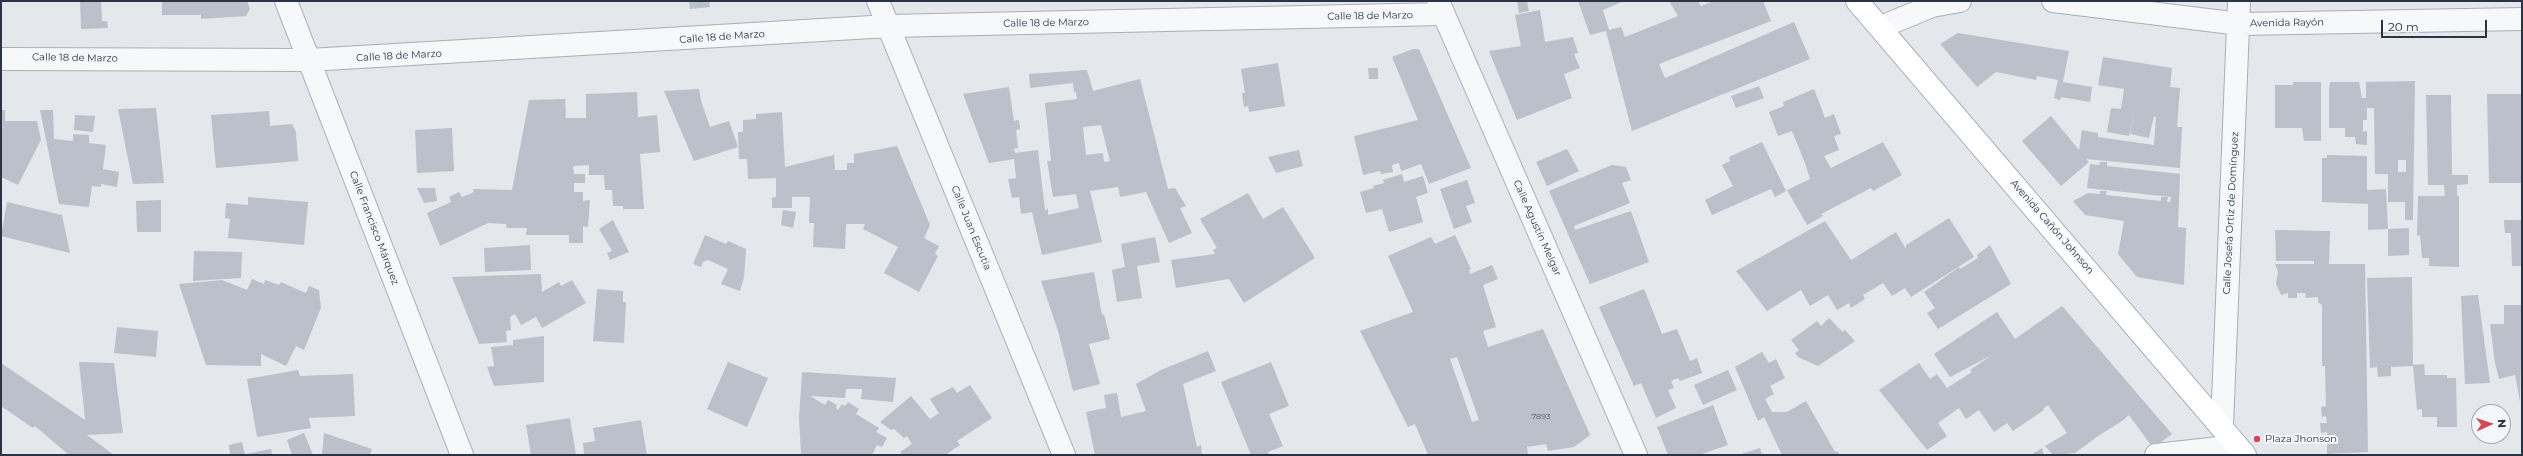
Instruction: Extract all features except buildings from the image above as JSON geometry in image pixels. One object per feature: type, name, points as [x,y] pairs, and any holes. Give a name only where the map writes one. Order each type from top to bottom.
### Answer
[{"type":"main road","name":"Avenida Cañón Johnson","points":[[1857,1],[2241,450]]},
{"type":"street","name":"Calle Francisco Márquez","points":[[286,1],[462,455]]},
{"type":"street","name":"Calle Juan Escutia","points":[[878,1],[1064,455]]},
{"type":"street","points":[[1880,27],[1932,6],[1960,1]]},
{"type":"street","name":"Avenida Rayón","points":[[2053,1],[2240,24],[2522,20]]},
{"type":"street","name":"Calle Josefa Ortiz de Domínguez","points":[[2222,426],[2240,24],[2239,1]]},
{"type":"street","name":"Calle 18 de Marzo","points":[[1,59],[309,60],[889,26],[1440,7]]},
{"type":"street","name":"Calle Agustín Melgar","points":[[1440,7],[1636,455]]},
{"type":"street","points":[[2156,455],[2241,450]]},
{"type":"place","name":"Plaza Jhonson","points":[[2257,439]]}]
